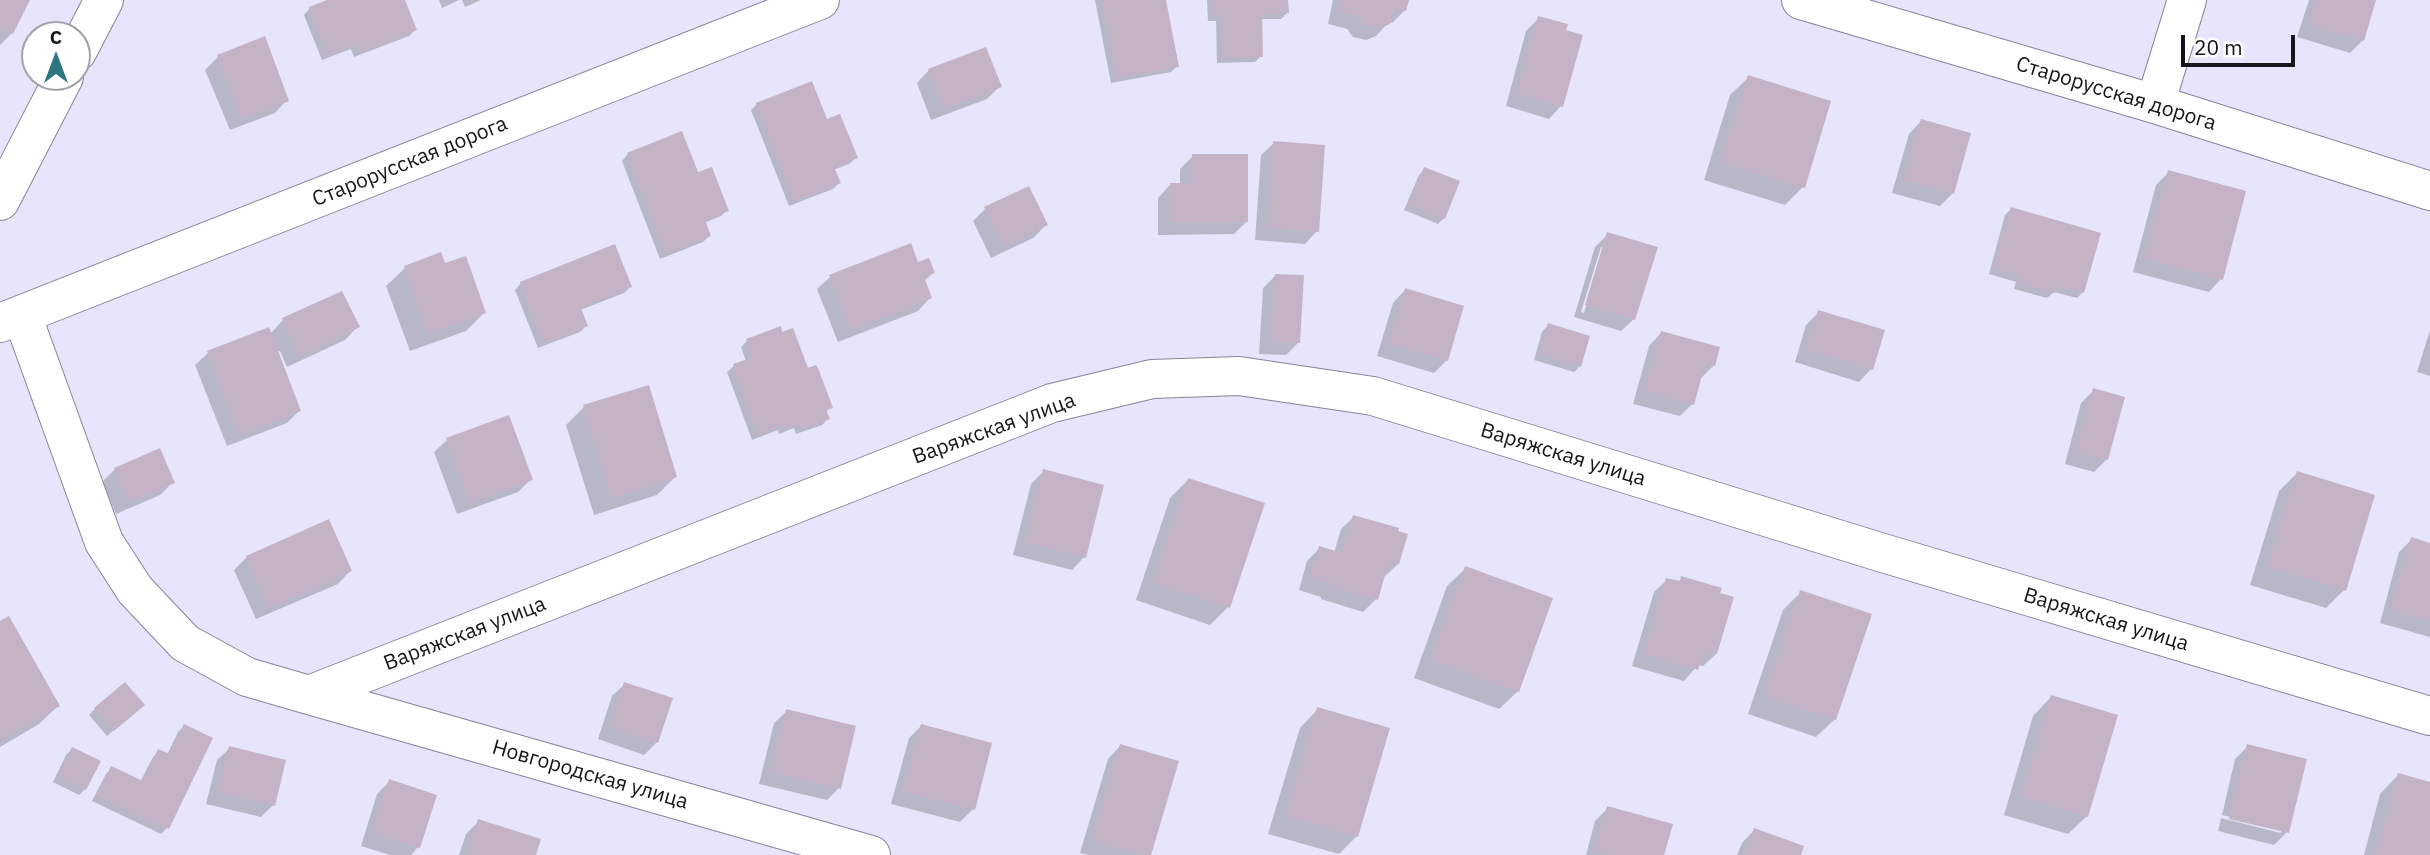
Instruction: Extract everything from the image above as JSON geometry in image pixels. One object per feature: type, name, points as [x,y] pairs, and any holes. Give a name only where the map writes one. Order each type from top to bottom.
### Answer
[{"type":"street","points":[[91,25],[104,0]]},
{"type":"street","name":"Старорусская дорога","points":[[11,319],[820,0]]},
{"type":"street","name":"Старорусская дорога","points":[[1801,0],[2155,104],[2430,191]]},
{"type":"street","points":[[2155,104],[2187,0]]},
{"type":"street","points":[[0,201],[57,91]]},
{"type":"street","points":[[11,319],[104,542],[135,590],[185,643],[247,677],[309,695]]},
{"type":"street","name":"Варяжская улица","points":[[309,695],[1052,403],[1152,379],[1239,376],[1373,396],[1883,553],[2430,716]]},
{"type":"street","name":"Новгородская улица","points":[[309,695],[871,855]]},
{"type":"building","points":[[0,0],[30,0],[13,34],[0,28]]},
{"type":"building","points":[[327,0],[405,0],[417,30],[360,52],[357,44],[328,55],[309,7]]},
{"type":"building","points":[[1102,0],[1166,0],[1179,67],[1117,78]]},
{"type":"building","points":[[1213,0],[1288,0],[1289,13],[1262,14],[1263,57],[1222,57],[1222,15],[1213,15]]},
{"type":"building","points":[[1342,0],[1409,0],[1406,11],[1394,8],[1390,24],[1380,28],[1365,25],[1360,16],[1339,11]]},
{"type":"building","points":[[2316,0],[2376,0],[2364,41],[2309,24]]},
{"type":"building","points":[[1538,16],[1568,24],[1566,30],[1583,35],[1563,107],[1517,93]]},
{"type":"building","points":[[265,36],[289,101],[242,119],[217,55]]},
{"type":"building","points":[[986,47],[1002,87],[944,109],[928,69]]},
{"type":"building","points":[[1748,75],[1831,101],[1805,188],[1721,162]]},
{"type":"building","points":[[812,81],[827,119],[840,114],[858,158],[834,167],[841,183],[795,201],[756,103]]},
{"type":"building","points":[[1921,119],[1971,133],[1954,194],[1904,180]]},
{"type":"building","points":[[682,131],[698,172],[712,167],[729,211],[705,220],[711,236],[666,254],[627,153]]},
{"type":"building","points":[[1273,141],[1325,145],[1319,232],[1267,228]]},
{"type":"building","points":[[1192,154],[1248,154],[1248,222],[1170,223],[1170,183],[1192,183]]},
{"type":"building","points":[[1424,167],[1460,181],[1445,219],[1409,204]]},
{"type":"building","points":[[2168,170],[2246,191],[2223,280],[2145,259]]},
{"type":"building","points":[[1029,186],[1048,225],[1004,247],[984,207]]},
{"type":"building","points":[[2011,207],[2101,233],[2084,293],[2057,286],[2055,293],[2019,283],[2021,276],[1994,268]]},
{"type":"building","points":[[1607,232],[1658,247],[1635,320],[1585,305]]},
{"type":"building","points":[[911,243],[918,262],[929,258],[935,273],[924,277],[932,298],[851,330],[829,275]]},
{"type":"building","points":[[615,244],[632,287],[581,308],[588,326],[544,344],[520,282]]},
{"type":"building","points":[[441,252],[445,263],[466,256],[486,313],[428,334],[404,266]]},
{"type":"building","points":[[1275,274],[1304,275],[1300,343],[1271,342]]},
{"type":"building","points":[[1405,288],[1464,306],[1448,361],[1389,344]]},
{"type":"building","points":[[342,291],[360,327],[300,356],[282,318]]},
{"type":"building","points":[[1818,310],[1885,330],[1873,370],[1806,349]]},
{"type":"building","points":[[1548,323],[1590,336],[1581,367],[1539,354]]},
{"type":"building","points":[[781,326],[782,332],[793,328],[808,368],[816,365],[818,368],[833,408],[826,410],[830,419],[802,429],[800,424],[786,429],[784,425],[758,435],[733,364],[753,357],[746,339]]},
{"type":"building","points":[[269,327],[301,411],[239,435],[207,351]]},
{"type":"building","points":[[1661,331],[1720,347],[1715,366],[1705,364],[1694,405],[1645,391]]},
{"type":"building","points":[[649,385],[677,477],[612,498],[583,405]]},
{"type":"building","points":[[2093,388],[2125,397],[2108,460],[2076,451]]},
{"type":"building","points":[[509,415],[533,480],[470,503],[446,438]]},
{"type":"building","points":[[160,448],[175,483],[129,502],[114,468]]},
{"type":"building","points":[[1043,469],[1104,485],[1086,558],[1025,542]]},
{"type":"building","points":[[2297,471],[2375,495],[2346,591],[2267,567]]},
{"type":"building","points":[[1188,478],[1265,503],[1230,608],[1153,582]]},
{"type":"building","points":[[1353,515],[1399,528],[1398,531],[1408,534],[1399,564],[1389,561],[1378,600],[1332,587],[1333,584],[1310,577],[1319,546],[1342,553]]},
{"type":"building","points":[[329,519],[352,571],[269,608],[246,556]]},
{"type":"building","points":[[2411,537],[2430,543],[2430,621],[2391,610]]},
{"type":"building","points":[[1465,566],[1553,598],[1519,692],[1431,660]]},
{"type":"building","points":[[1681,576],[1722,588],[1720,593],[1734,597],[1717,654],[1704,651],[1698,670],[1644,654],[1666,578],[1680,581]]},
{"type":"building","points":[[1800,590],[1872,614],[1836,720],[1765,696]]},
{"type":"building","points":[[9,616],[60,706],[0,740],[0,621]]},
{"type":"building","points":[[125,682],[145,705],[114,731],[94,708]]},
{"type":"building","points":[[624,682],[673,698],[658,743],[610,727]]},
{"type":"building","points":[[2051,695],[2118,715],[2088,817],[2021,797]]},
{"type":"building","points":[[1317,707],[1390,728],[1358,837],[1286,816]]},
{"type":"building","points":[[786,709],[856,726],[841,789],[771,772]]},
{"type":"building","points":[[184,724],[213,738],[169,829],[97,795],[111,766],[143,781],[158,749],[170,754]]},
{"type":"building","points":[[921,724],[992,743],[975,810],[903,792]]},
{"type":"building","points":[[1120,744],[1179,761],[1151,855],[1092,840]]},
{"type":"building","points":[[2247,744],[2307,759],[2289,833],[2229,819]]},
{"type":"building","points":[[229,746],[286,760],[275,806],[218,792]]},
{"type":"building","points":[[72,747],[101,761],[86,790],[58,776]]},
{"type":"building","points":[[2398,773],[2430,782],[2430,855],[2376,855]]},
{"type":"building","points":[[389,779],[437,795],[420,848],[372,833]]},
{"type":"building","points":[[1607,806],[1673,824],[1664,855],[1611,855],[1595,851]]},
{"type":"building","points":[[478,819],[541,839],[536,855],[467,855]]},
{"type":"building","points":[[1754,828],[1804,846],[1801,855],[1745,855]]}]
